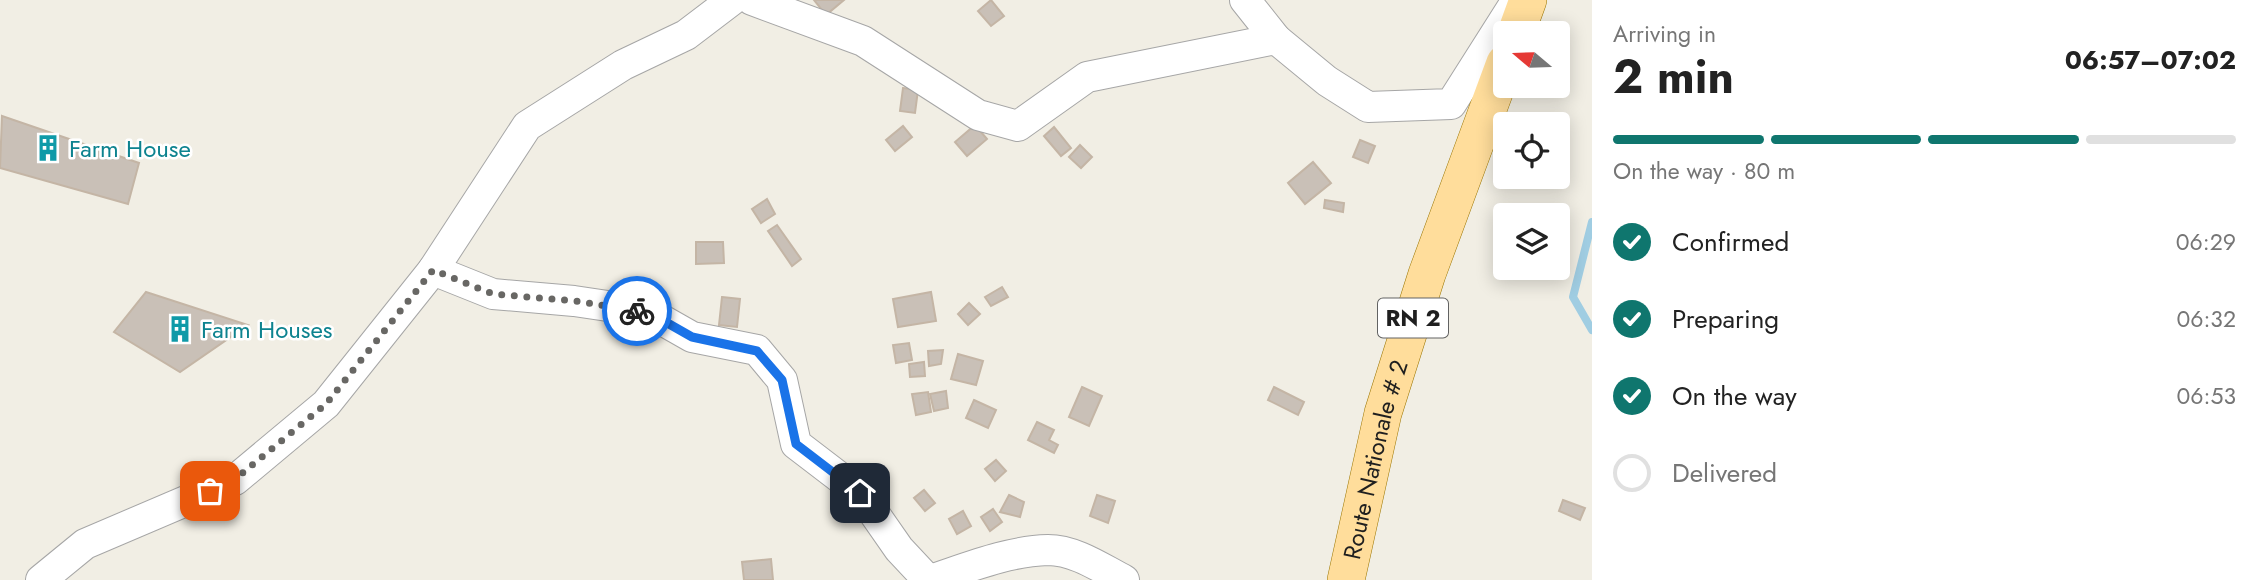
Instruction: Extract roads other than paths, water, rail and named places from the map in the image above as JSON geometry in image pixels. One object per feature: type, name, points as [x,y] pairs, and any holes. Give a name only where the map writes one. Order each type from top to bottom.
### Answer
[{"type":"main road","points":[[1520,21],[1528,0]]},
{"type":"main road","name":"Route Nationale # 2","points":[[1346,580],[1383,414],[1427,274],[1493,95]]},
{"type":"street","points":[[41,580],[86,544],[234,480],[326,404],[433,270],[527,126],[623,65],[686,35],[732,0]]},
{"type":"street","points":[[752,0],[863,41],[978,116],[1018,126],[1087,77],[1276,39]]},
{"type":"street","points":[[1245,0],[1276,39],[1327,81],[1368,107],[1451,104],[1517,0]]},
{"type":"street","points":[[433,270],[493,294],[575,301],[648,312],[692,337],[757,351],[782,380],[796,444],[860,493],[920,577],[1049,550],[1085,559],[1124,580]]},
{"type":"waterway","points":[[1592,222],[1573,297],[1592,330]]},
{"type":"place","name":"Farm House","points":[[48,148]]},
{"type":"place","name":"Farm Houses","points":[[180,329]]}]
